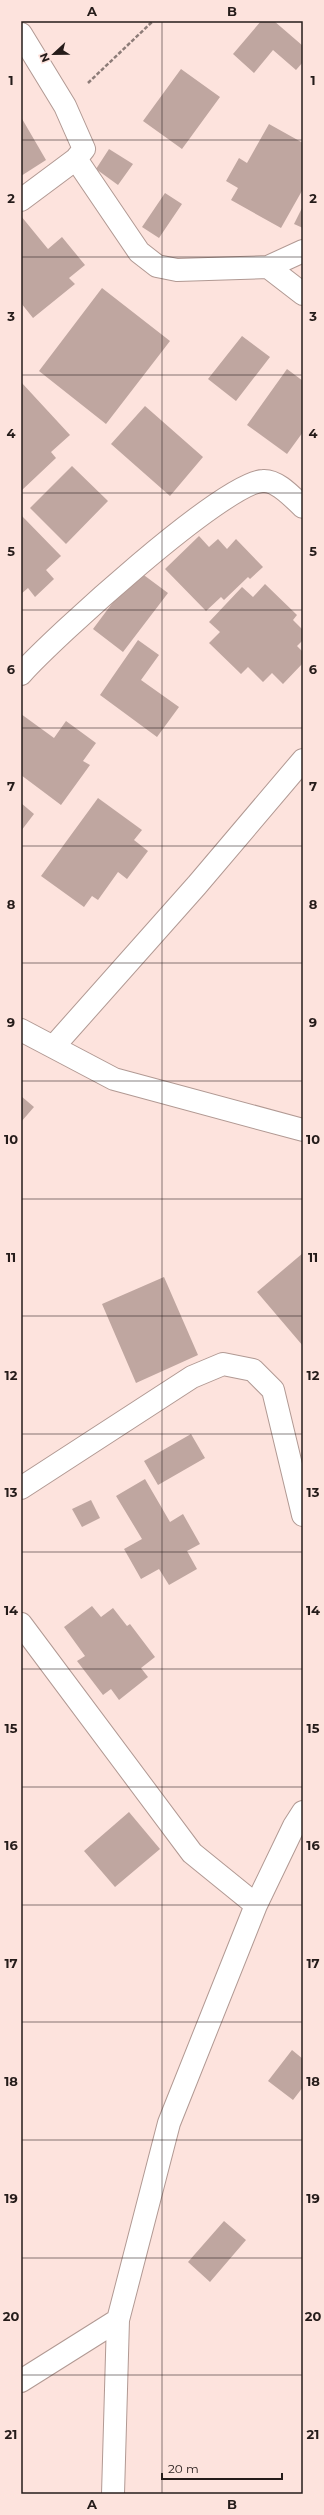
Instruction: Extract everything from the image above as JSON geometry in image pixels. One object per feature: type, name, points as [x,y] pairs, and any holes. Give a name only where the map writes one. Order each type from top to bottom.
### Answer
[{"type":"street","points":[[21,34],[65,106],[84,149],[76,159],[21,200]]},
{"type":"street","points":[[76,159],[139,252],[157,266],[177,270],[268,267],[303,251]]},
{"type":"street","points":[[268,267],[303,294]]},
{"type":"street","points":[[21,674],[157,548],[236,491],[263,480],[277,485],[303,507]]},
{"type":"street","points":[[54,1046],[197,885],[303,760]]},
{"type":"street","points":[[21,1030],[54,1046],[114,1079],[303,1130]]},
{"type":"street","points":[[21,1488],[192,1377],[223,1364],[253,1370],[273,1390],[303,1514]]},
{"type":"street","points":[[21,1624],[192,1853],[256,1905]]},
{"type":"street","points":[[113,2494],[118,2320],[169,2123],[256,1905],[294,1826],[303,1812]]},
{"type":"street","points":[[21,2381],[118,2320]]},
{"type":"path","points":[[65,106],[153,21]]},
{"type":"building","points":[[261,21],[274,21],[303,46],[303,62],[296,70],[273,50],[254,73],[233,54]]},
{"type":"building","points":[[181,69],[220,97],[182,149],[143,121]]},
{"type":"building","points":[[21,117],[46,160],[21,176]]},
{"type":"building","points":[[269,124],[303,143],[303,189],[281,228],[231,200],[238,188],[226,181],[239,158],[247,163]]},
{"type":"building","points":[[109,149],[133,164],[118,185],[96,169]]},
{"type":"building","points":[[165,193],[182,204],[159,238],[142,227]]},
{"type":"building","points":[[303,206],[303,228],[294,224]]},
{"type":"building","points":[[21,216],[48,249],[62,237],[85,265],[69,278],[75,284],[33,318],[21,303]]},
{"type":"building","points":[[102,288],[170,341],[106,424],[39,371]]},
{"type":"building","points":[[242,336],[270,357],[236,401],[208,379]]},
{"type":"building","points":[[287,369],[303,381],[303,432],[287,454],[247,425]]},
{"type":"building","points":[[21,382],[70,435],[51,452],[56,458],[21,491]]},
{"type":"building","points":[[145,406],[203,457],[170,496],[111,444]]},
{"type":"building","points":[[72,466],[108,501],[66,544],[30,508]]},
{"type":"building","points":[[21,515],[61,556],[46,570],[54,579],[35,597],[28,588],[21,594]]},
{"type":"building","points":[[199,536],[209,547],[218,539],[227,549],[236,539],[263,567],[250,579],[248,577],[224,600],[221,597],[206,611],[165,569]]},
{"type":"building","points":[[137,570],[168,593],[123,652],[93,629]]},
{"type":"building","points":[[265,584],[297,615],[293,620],[303,630],[303,640],[297,646],[303,652],[303,663],[283,684],[272,673],[263,682],[248,667],[241,674],[209,643],[220,632],[209,622],[242,587],[253,597]]},
{"type":"building","points":[[138,640],[159,655],[141,680],[179,707],[157,737],[100,695]]},
{"type":"building","points":[[21,714],[54,738],[66,721],[96,743],[83,761],[90,765],[61,805],[21,775]]},
{"type":"building","points":[[98,798],[142,830],[134,840],[148,851],[127,879],[118,872],[98,900],[92,896],[84,907],[41,876]]},
{"type":"building","points":[[21,803],[34,814],[21,831]]},
{"type":"building","points":[[21,1096],[34,1107],[21,1122]]},
{"type":"building","points":[[303,1253],[303,1346],[257,1292]]},
{"type":"building","points":[[164,1277],[198,1355],[136,1383],[102,1304]]},
{"type":"building","points":[[191,1434],[205,1458],[158,1485],[144,1461]]},
{"type":"building","points":[[145,1479],[170,1522],[183,1514],[200,1544],[187,1551],[197,1569],[169,1585],[159,1569],[141,1579],[124,1549],[142,1539],[116,1496]]},
{"type":"building","points":[[91,1500],[100,1518],[82,1527],[72,1509]]},
{"type":"building","points":[[92,1606],[101,1617],[113,1608],[127,1626],[130,1624],[155,1657],[141,1668],[148,1677],[119,1700],[111,1689],[103,1695],[77,1661],[85,1656],[64,1627]]},
{"type":"building","points":[[129,1812],[160,1849],[115,1887],[84,1851]]},
{"type":"building","points":[[292,2050],[303,2059],[303,2087],[293,2100],[268,2081]]},
{"type":"building","points":[[224,2221],[246,2240],[210,2282],[188,2262]]}]
